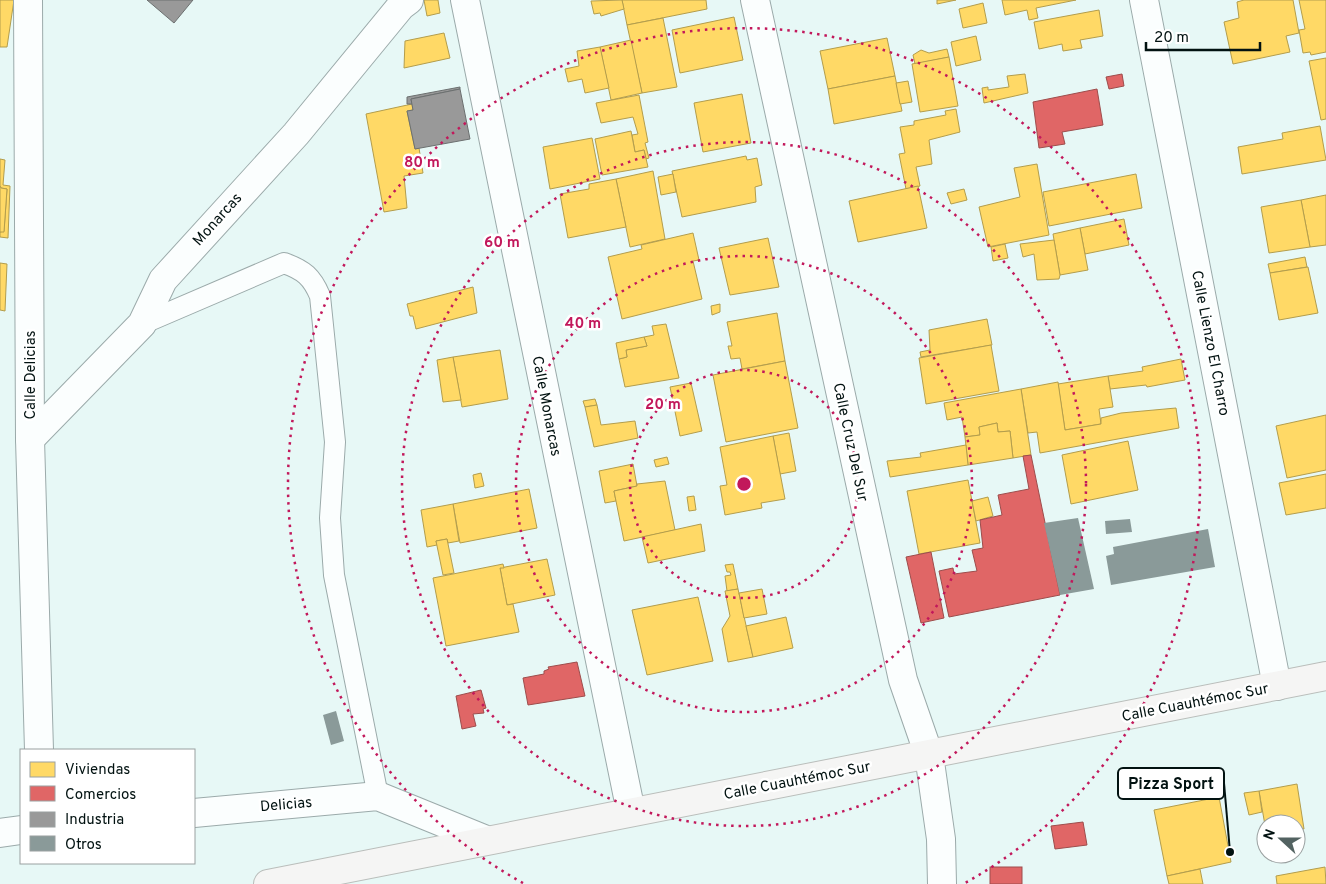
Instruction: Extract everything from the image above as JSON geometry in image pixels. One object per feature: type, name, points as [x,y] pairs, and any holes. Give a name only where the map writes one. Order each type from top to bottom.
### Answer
[{"type":"main road","name":"Calle Cuauhtémoc Sur","points":[[268,884],[1326,676]]},
{"type":"street","name":"Calle Delicias","points":[[28,0],[30,439],[39,749]]},
{"type":"street","name":"Monarcas","points":[[30,439],[142,324],[163,280],[296,134],[401,6],[409,0]]},
{"type":"street","name":"Calle Monarcas","points":[[465,0],[631,812]]},
{"type":"street","name":"Calle Cruz Del Sur","points":[[755,0],[903,680],[929,755],[941,839],[942,884]]},
{"type":"street","name":"Calle Lienzo El Charro","points":[[1144,0],[1277,686]]},
{"type":"street","name":"Delicias","points":[[195,813],[378,796]]},
{"type":"street","points":[[378,796],[486,840]]},
{"type":"street","points":[[0,833],[20,830]]},
{"type":"lane","points":[[142,324],[284,263],[300,268],[312,278],[320,296],[335,442],[330,518],[334,575],[378,796]]},
{"type":"building: Viviendas","points":[[0,0],[14,0],[7,47],[0,47]]},
{"type":"building: Viviendas","points":[[424,0],[438,0],[440,13],[427,16]]},
{"type":"building: Viviendas","points":[[622,0],[706,0],[707,9],[627,25]]},
{"type":"building: Viviendas","points":[[622,0],[624,9],[601,16],[600,13],[594,14],[591,1]]},
{"type":"building: Viviendas","points":[[937,0],[956,0],[937,4]]},
{"type":"building: Viviendas","points":[[1002,0],[1076,0],[1036,8],[1038,18],[1029,20],[1027,10],[1005,15]]},
{"type":"building: Viviendas","points":[[1244,0],[1293,0],[1299,33],[1286,36],[1290,52],[1233,64],[1224,22],[1239,18],[1237,2]]},
{"type":"building: Viviendas","points":[[1299,0],[1326,0],[1326,52],[1311,55],[1310,52],[1303,53],[1299,30],[1305,29]]},
{"type":"building: Viviendas","points":[[983,3],[987,23],[963,28],[959,9]]},
{"type":"building: Viviendas","points":[[1099,10],[1103,36],[1080,40],[1082,48],[1063,51],[1062,44],[1039,49],[1034,22]]},
{"type":"building: Viviendas","points":[[734,17],[743,60],[680,73],[672,30]]},
{"type":"building: Viviendas","points":[[663,18],[677,87],[642,93],[627,25]]},
{"type":"building: Viviendas","points":[[444,33],[450,58],[404,68],[405,41]]},
{"type":"building: Viviendas","points":[[976,36],[981,60],[956,66],[951,42]]},
{"type":"building: Viviendas","points":[[887,38],[895,76],[828,89],[820,51]]},
{"type":"building: Viviendas","points":[[631,40],[642,93],[611,100],[600,47]]},
{"type":"building: Viviendas","points":[[600,47],[609,88],[585,93],[582,79],[568,82],[565,69],[579,66],[577,51]]},
{"type":"building: Viviendas","points":[[947,49],[949,57],[915,64],[913,55],[921,50],[929,53]]},
{"type":"building: Viviendas","points":[[949,57],[958,106],[920,112],[912,64]]},
{"type":"building: Viviendas","points":[[1326,58],[1326,119],[1321,120],[1309,61]]},
{"type":"building: Viviendas","points":[[1025,74],[1028,93],[984,103],[982,88],[988,87],[988,90],[1009,87],[1007,76]]},
{"type":"building: Viviendas","points":[[895,76],[902,111],[834,124],[828,89]]},
{"type":"building: Viviendas","points":[[908,81],[912,102],[900,104],[896,83]]},
{"type":"building: Viviendas","points":[[742,94],[751,143],[703,152],[694,103]]},
{"type":"building: Viviendas","points":[[639,95],[648,142],[645,143],[649,158],[646,159],[644,150],[635,152],[632,135],[638,134],[633,117],[601,123],[596,103]]},
{"type":"building: Viviendas","points":[[412,104],[413,110],[407,111],[415,149],[419,148],[423,173],[404,176],[407,208],[384,212],[366,114]]},
{"type":"building: Viviendas","points":[[956,109],[960,132],[929,140],[932,164],[916,167],[920,186],[906,189],[899,154],[905,153],[900,127],[914,125],[914,121],[946,115],[945,111]]},
{"type":"building: Viviendas","points":[[1320,126],[1326,160],[1242,174],[1238,147],[1283,139],[1282,133]]},
{"type":"building: Viviendas","points":[[631,131],[635,152],[644,150],[648,167],[602,175],[595,139]]},
{"type":"building: Viviendas","points":[[592,138],[600,179],[550,189],[543,147]]},
{"type":"building: Viviendas","points":[[746,156],[747,160],[757,158],[762,185],[755,187],[756,202],[682,217],[672,171]]},
{"type":"building: Viviendas","points":[[0,159],[5,160],[3,185],[10,186],[8,238],[0,237],[0,232],[4,231],[7,189],[0,186]]},
{"type":"building: Viviendas","points":[[1037,164],[1049,235],[988,247],[979,207],[1020,197],[1014,168]]},
{"type":"building: Viviendas","points":[[653,171],[665,239],[630,247],[616,179]]},
{"type":"building: Viviendas","points":[[673,174],[676,192],[661,195],[658,177]]},
{"type":"building: Viviendas","points":[[1136,174],[1142,208],[1049,226],[1043,192]]},
{"type":"building: Viviendas","points":[[616,179],[626,227],[568,238],[560,194],[589,189],[589,184]]},
{"type":"building: Viviendas","points":[[0,186],[7,189],[4,232],[0,232]]},
{"type":"building: Viviendas","points":[[918,186],[927,228],[858,242],[849,201]]},
{"type":"building: Viviendas","points":[[964,189],[967,200],[951,204],[947,193]]},
{"type":"building: Viviendas","points":[[1326,195],[1326,245],[1310,247],[1301,200]]},
{"type":"building: Viviendas","points":[[1301,200],[1310,247],[1269,253],[1261,207]]},
{"type":"building: Viviendas","points":[[1124,219],[1129,245],[1085,254],[1080,228]]},
{"type":"building: Viviendas","points":[[1080,228],[1088,270],[1060,275],[1053,234]]},
{"type":"building: Viviendas","points":[[693,233],[699,260],[693,261],[702,299],[622,319],[608,257],[642,249],[641,245]]},
{"type":"building: Viviendas","points":[[768,238],[779,287],[730,295],[719,248]]},
{"type":"building: Viviendas","points":[[1054,240],[1060,275],[1059,279],[1037,280],[1034,254],[1023,257],[1020,244]]},
{"type":"building: Viviendas","points":[[1005,244],[1008,258],[993,261],[991,247]]},
{"type":"building: Viviendas","points":[[1305,257],[1307,267],[1270,273],[1268,264]]},
{"type":"building: Viviendas","points":[[0,263],[7,264],[5,311],[0,310]]},
{"type":"building: Viviendas","points":[[1308,267],[1318,313],[1279,320],[1270,273]]},
{"type":"building: Viviendas","points":[[473,287],[477,313],[416,329],[413,316],[410,316],[407,304]]},
{"type":"building: Viviendas","points":[[720,304],[720,312],[712,315],[711,306]]},
{"type":"building: Viviendas","points":[[777,313],[785,361],[742,369],[740,358],[731,359],[728,346],[732,346],[727,322]]},
{"type":"building: Viviendas","points":[[987,319],[992,345],[921,357],[920,352],[930,350],[929,330]]},
{"type":"building: Viviendas","points":[[666,324],[679,378],[625,387],[619,359],[627,357],[626,350],[647,346],[644,337],[654,335],[652,326]]},
{"type":"building: Viviendas","points":[[644,337],[647,346],[626,350],[627,357],[619,359],[616,343]]},
{"type":"building: Viviendas","points":[[991,345],[999,391],[926,404],[919,358]]},
{"type":"building: Viviendas","points":[[500,350],[508,399],[462,407],[453,357]]},
{"type":"building: Viviendas","points":[[453,357],[461,400],[443,402],[437,360]]},
{"type":"building: Viviendas","points":[[1181,359],[1185,380],[1147,387],[1146,385],[1110,389],[1108,376],[1143,371],[1142,367]]},
{"type":"building: Viviendas","points":[[785,361],[798,428],[726,442],[713,375]]},
{"type":"building: Viviendas","points":[[1108,376],[1113,407],[1099,409],[1101,424],[1065,430],[1058,384]]},
{"type":"building: Viviendas","points":[[1058,382],[1065,430],[1101,424],[1101,418],[1121,413],[1176,408],[1179,428],[1040,453],[1037,432],[1028,433],[1021,389]]},
{"type":"building: Viviendas","points":[[691,383],[702,431],[680,436],[670,387]]},
{"type":"building: Viviendas","points":[[1021,389],[1031,455],[1013,458],[1010,431],[998,432],[997,423],[979,427],[980,435],[965,437],[962,417],[947,420],[944,403]]},
{"type":"building: Viviendas","points":[[595,399],[597,405],[585,407],[583,401]]},
{"type":"building: Viviendas","points":[[597,405],[601,425],[635,421],[638,438],[594,447],[585,407]]},
{"type":"building: Viviendas","points":[[1326,415],[1326,470],[1287,478],[1276,426]]},
{"type":"building: Viviendas","points":[[997,423],[998,432],[1010,431],[1013,458],[968,465],[965,437],[980,435],[979,427]]},
{"type":"building: Viviendas","points":[[789,433],[796,471],[780,474],[773,436]]},
{"type":"building: Viviendas","points":[[773,436],[785,499],[761,503],[762,508],[725,515],[720,486],[727,485],[720,447]]},
{"type":"building: Viviendas","points":[[1128,441],[1138,490],[1071,504],[1062,455]]},
{"type":"building: Viviendas","points":[[966,445],[968,465],[890,477],[887,461],[921,457],[920,453]]},
{"type":"building: Viviendas","points":[[667,457],[669,464],[656,467],[654,460]]},
{"type":"building: Viviendas","points":[[633,464],[637,486],[614,491],[616,501],[605,503],[599,471]]},
{"type":"building: Viviendas","points":[[481,473],[484,486],[475,488],[473,475]]},
{"type":"building: Viviendas","points":[[1326,474],[1326,508],[1286,515],[1279,483]]},
{"type":"building: Viviendas","points":[[968,480],[980,543],[919,554],[907,491]]},
{"type":"building: Viviendas","points":[[665,481],[675,530],[624,541],[614,491],[637,486],[637,484]]},
{"type":"building: Viviendas","points":[[529,489],[537,528],[460,543],[453,504]]},
{"type":"building: Viviendas","points":[[694,496],[696,510],[689,511],[687,497]]},
{"type":"building: Viviendas","points":[[988,497],[993,516],[976,521],[972,501]]},
{"type":"building: Viviendas","points":[[453,504],[459,541],[448,543],[447,539],[436,541],[437,545],[427,547],[421,510]]},
{"type":"building: Viviendas","points":[[701,524],[705,551],[648,563],[642,537]]},
{"type":"building: Viviendas","points":[[447,539],[454,573],[443,575],[436,541]]},
{"type":"building: Viviendas","points":[[547,559],[555,595],[507,605],[500,568]]},
{"type":"building: Viviendas","points":[[503,564],[504,568],[500,568],[507,605],[513,604],[519,632],[446,646],[433,578]]},
{"type":"building: Viviendas","points":[[733,564],[738,589],[727,591],[725,576],[731,575],[730,572],[727,572],[725,565]]},
{"type":"building: Viviendas","points":[[738,589],[753,657],[728,662],[722,629],[730,616],[725,591]]},
{"type":"building: Viviendas","points":[[762,589],[767,614],[744,618],[739,593]]},
{"type":"building: Viviendas","points":[[698,597],[713,661],[647,675],[632,610]]},
{"type":"building: Viviendas","points":[[786,617],[793,648],[753,657],[746,626]]},
{"type":"building: Viviendas","points":[[1297,784],[1302,814],[1263,814],[1259,791]]},
{"type":"building: Viviendas","points":[[1259,791],[1262,812],[1249,815],[1244,793]]},
{"type":"building: Viviendas","points":[[1219,797],[1231,862],[1167,876],[1154,810]]},
{"type":"building: Viviendas","points":[[1325,867],[1326,884],[1277,884],[1276,876]]},
{"type":"building: Viviendas","points":[[1200,869],[1203,884],[1169,884],[1167,876]]},
{"type":"building: Comercios","points":[[1122,74],[1124,86],[1109,89],[1106,77]]},
{"type":"building: Comercios","points":[[1097,89],[1103,125],[1062,132],[1065,144],[1039,148],[1033,102]]},
{"type":"building: Comercios","points":[[1031,455],[1060,595],[949,617],[939,571],[953,568],[954,574],[977,571],[972,550],[983,548],[980,520],[1002,515],[998,495],[1029,489],[1023,456]]},
{"type":"building: Comercios","points":[[931,552],[944,618],[921,623],[906,557]]},
{"type":"building: Comercios","points":[[577,662],[585,696],[528,705],[523,678],[544,674],[544,671],[549,669],[548,667]]},
{"type":"building: Comercios","points":[[481,690],[486,708],[483,709],[484,713],[473,714],[476,726],[462,729],[456,696]]},
{"type":"building: Comercios","points":[[1083,822],[1087,845],[1055,849],[1051,826]]},
{"type":"building: Comercios","points":[[990,867],[1022,867],[1022,884],[990,884]]},
{"type":"building: Industria","points":[[147,0],[193,0],[174,23]]},
{"type":"building: Industria","points":[[460,87],[460,89],[411,99],[412,104],[407,104],[407,97]]},
{"type":"building: Industria","points":[[460,89],[470,139],[415,149],[407,111],[413,110],[411,99]]},
{"type":"building: Otros","points":[[1078,518],[1094,589],[1060,595],[1044,523]]},
{"type":"building: Otros","points":[[1130,519],[1132,532],[1106,534],[1105,521]]},
{"type":"building: Otros","points":[[1208,529],[1215,567],[1111,585],[1106,556],[1114,554],[1113,547]]},
{"type":"building: Otros","points":[[336,711],[344,741],[331,745],[323,715]]},
{"type":"place","name":"Pizza Sport","points":[[1230,852]]}]
